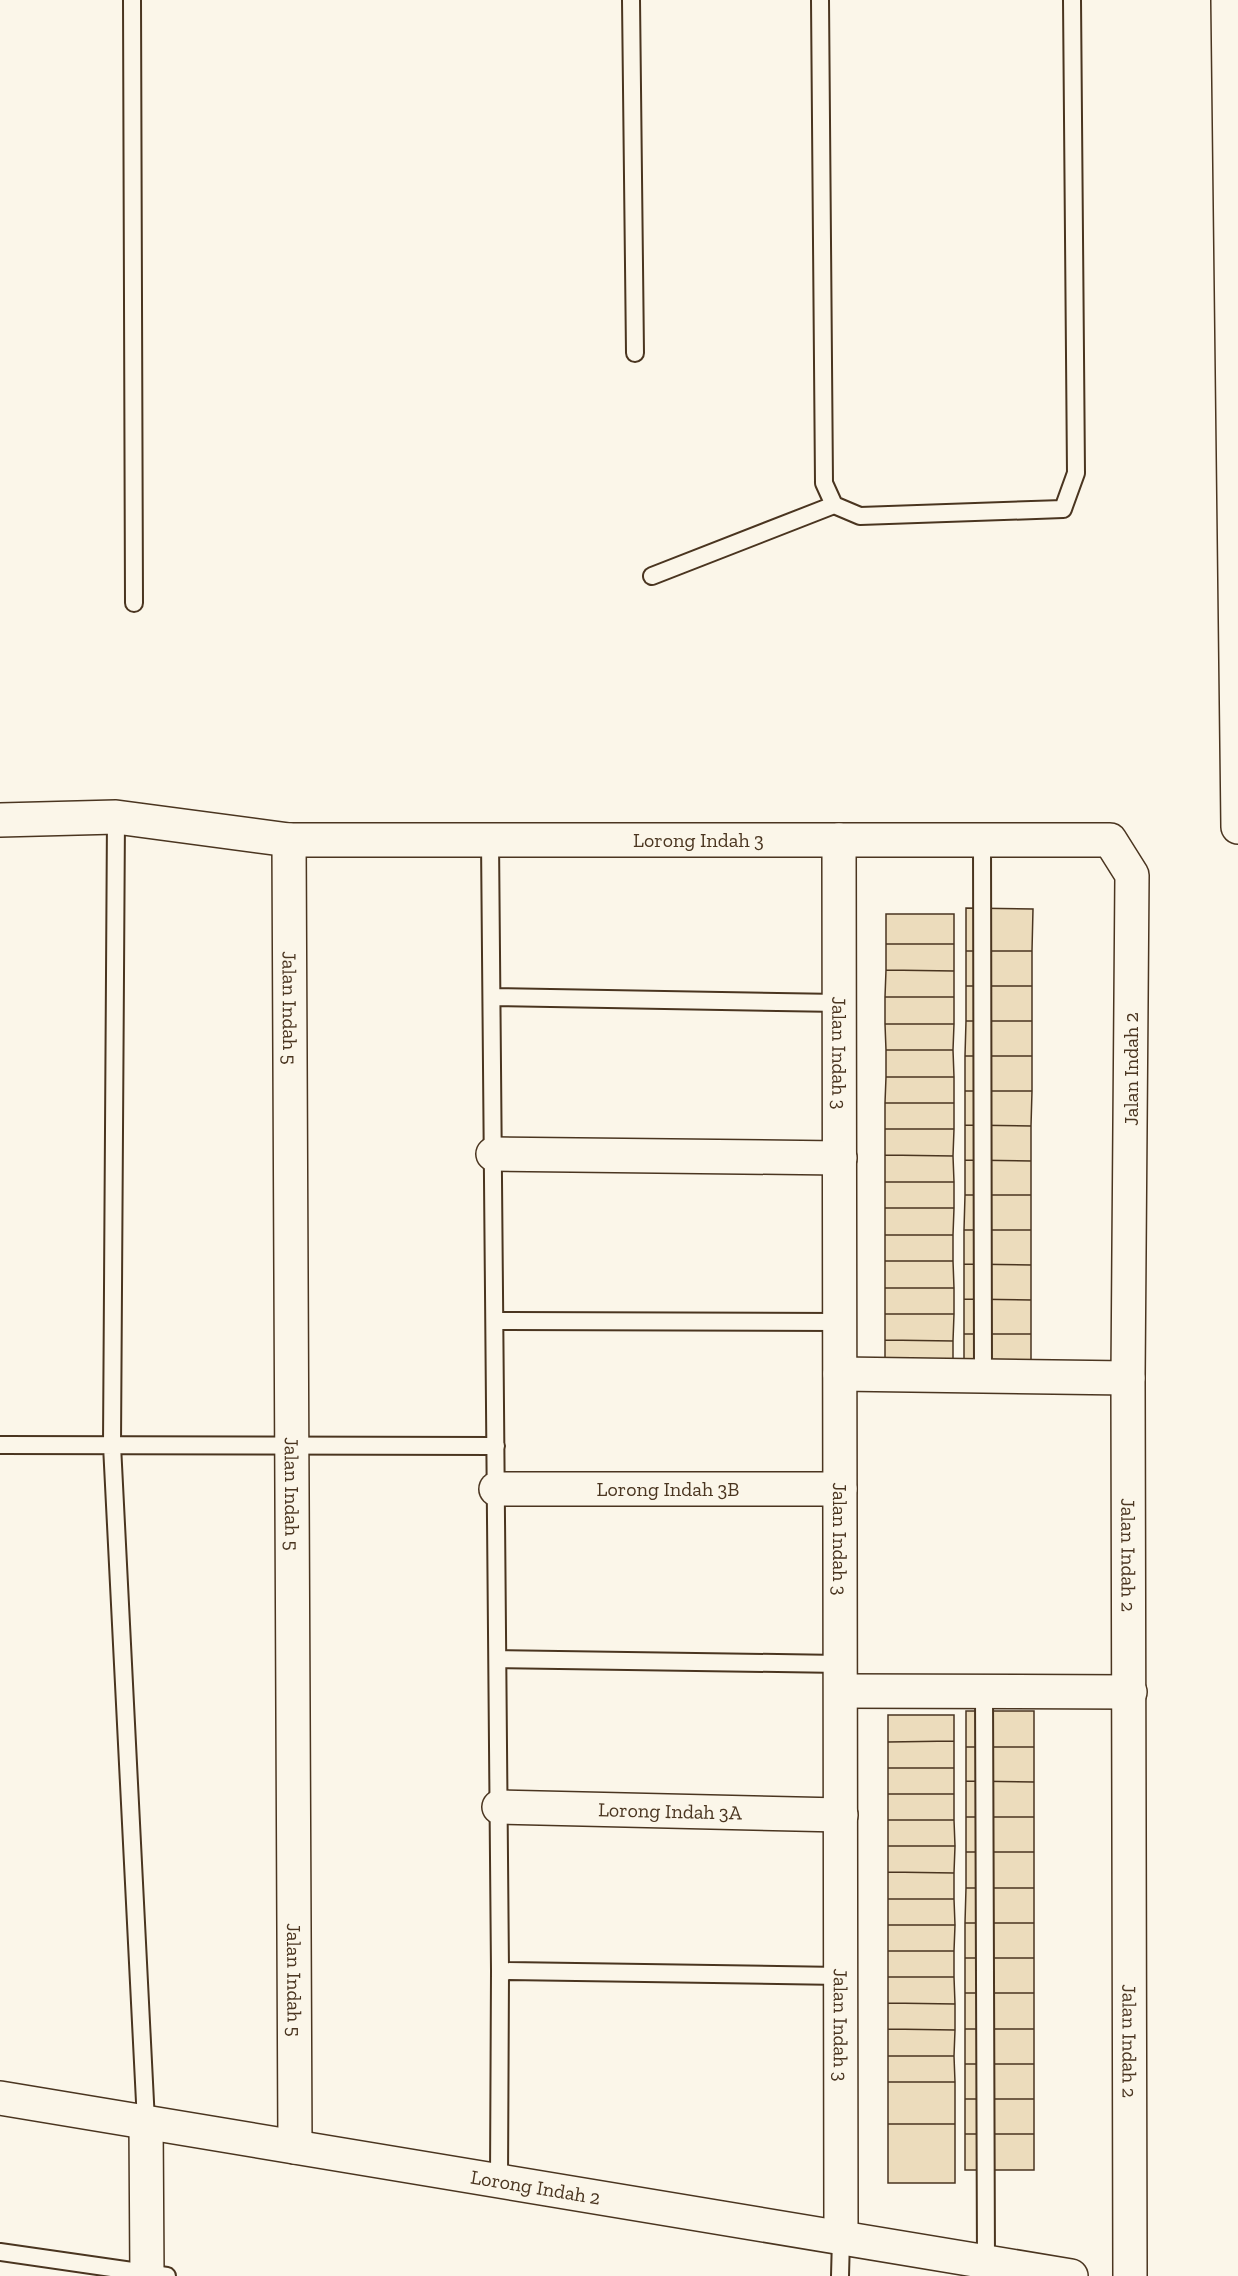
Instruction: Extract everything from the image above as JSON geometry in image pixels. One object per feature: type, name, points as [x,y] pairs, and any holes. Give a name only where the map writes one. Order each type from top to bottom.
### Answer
[{"type":"street","points":[[1228,0],[1236,468],[1238,827]]},
{"type":"street","name":"Lorong Indah 3","points":[[0,820],[116,817],[289,840],[1110,840]]},
{"type":"street","name":"Jalan Indah 5","points":[[289,840],[295,2147]]},
{"type":"street","name":"Jalan Indah 3","points":[[839,840],[841,2238]]},
{"type":"street","name":"Jalan Indah 2","points":[[1110,840],[1132,875],[1128,1378],[1130,2276]]},
{"type":"street","points":[[493,1154],[840,1158]]},
{"type":"street","points":[[840,1374],[983,1378],[1128,1378]]},
{"type":"street","name":"Lorong Indah 3B","points":[[496,1489],[840,1489]]},
{"type":"street","points":[[841,1678],[984,1692],[1130,1692]]},
{"type":"street","name":"Lorong Indah 3A","points":[[499,1807],[841,1815]]},
{"type":"street","name":"Lorong Indah 2","points":[[0,2098],[1071,2276]]},
{"type":"street","points":[[146,2122],[154,2275]]},
{"type":"lane","points":[[132,0],[134,603]]},
{"type":"lane","points":[[631,0],[634,353]]},
{"type":"lane","points":[[820,0],[824,483],[834,505],[860,516],[1064,509],[1076,473],[1072,0]]},
{"type":"lane","points":[[652,576],[834,505]]},
{"type":"lane","points":[[116,817],[112,1446],[146,2122]]},
{"type":"lane","points":[[490,840],[499,1807],[499,2181]]},
{"type":"lane","points":[[982,840],[983,1378]]},
{"type":"lane","points":[[492,997],[840,1003]]},
{"type":"lane","points":[[495,1321],[840,1322]]},
{"type":"lane","points":[[0,1445],[496,1446]]},
{"type":"lane","points":[[498,1659],[841,1678]]},
{"type":"lane","points":[[984,1692],[986,2262]]},
{"type":"lane","points":[[500,1971],[841,1976]]},
{"type":"lane","points":[[840,2276],[841,2238]]},
{"type":"lane","points":[[0,2252],[154,2275]]},
{"type":"building","points":[[966,908],[1033,909],[1032,951],[966,951]]},
{"type":"building","points":[[886,914],[954,914],[954,944],[886,944]]},
{"type":"building","points":[[886,944],[954,944],[954,971],[886,970]]},
{"type":"building","points":[[966,951],[1032,951],[1032,986],[966,986]]},
{"type":"building","points":[[886,970],[954,971],[954,997],[885,997]]},
{"type":"building","points":[[966,986],[1032,986],[1032,1021],[966,1021]]},
{"type":"building","points":[[885,997],[954,997],[954,1024],[885,1024]]},
{"type":"building","points":[[966,1021],[1032,1021],[1032,1056],[965,1056]]},
{"type":"building","points":[[885,1024],[954,1024],[953,1050],[886,1050]]},
{"type":"building","points":[[886,1050],[953,1050],[954,1077],[886,1077]]},
{"type":"building","points":[[965,1056],[1032,1056],[1032,1091],[965,1091]]},
{"type":"building","points":[[886,1077],[954,1077],[954,1103],[885,1103]]},
{"type":"building","points":[[965,1091],[1032,1091],[1031,1126],[965,1125]]},
{"type":"building","points":[[885,1103],[954,1103],[954,1129],[885,1129]]},
{"type":"building","points":[[965,1125],[1031,1126],[1031,1161],[965,1160]]},
{"type":"building","points":[[885,1129],[954,1129],[953,1156],[885,1155]]},
{"type":"building","points":[[885,1155],[953,1156],[954,1182],[885,1182]]},
{"type":"building","points":[[965,1160],[1031,1161],[1031,1195],[965,1195]]},
{"type":"building","points":[[885,1182],[954,1182],[954,1208],[885,1208]]},
{"type":"building","points":[[965,1195],[1031,1195],[1031,1230],[964,1230]]},
{"type":"building","points":[[885,1208],[954,1208],[953,1235],[885,1235]]},
{"type":"building","points":[[964,1230],[1031,1230],[1031,1265],[964,1264]]},
{"type":"building","points":[[885,1235],[953,1235],[953,1261],[885,1261]]},
{"type":"building","points":[[885,1261],[953,1261],[954,1288],[885,1288]]},
{"type":"building","points":[[964,1264],[1031,1265],[1031,1300],[964,1299]]},
{"type":"building","points":[[885,1288],[954,1288],[954,1314],[885,1314]]},
{"type":"building","points":[[964,1299],[1031,1300],[1031,1334],[964,1334]]},
{"type":"building","points":[[885,1314],[954,1314],[953,1341],[885,1340]]},
{"type":"building","points":[[964,1334],[1031,1334],[1031,1369],[964,1369]]},
{"type":"building","points":[[885,1340],[953,1341],[953,1367],[885,1367]]},
{"type":"building","points":[[966,1711],[1034,1711],[1034,1747],[966,1747]]},
{"type":"building","points":[[888,1715],[954,1715],[954,1741],[888,1742]]},
{"type":"building","points":[[954,1741],[954,1768],[888,1768],[888,1742]]},
{"type":"building","points":[[966,1747],[1034,1747],[1034,1782],[966,1781]]},
{"type":"building","points":[[888,1768],[954,1768],[954,1794],[888,1794]]},
{"type":"building","points":[[966,1781],[1034,1782],[1034,1817],[966,1817]]},
{"type":"building","points":[[888,1794],[954,1794],[954,1820],[888,1820]]},
{"type":"building","points":[[966,1817],[1034,1817],[1034,1852],[966,1852]]},
{"type":"building","points":[[888,1820],[954,1820],[955,1846],[888,1846]]},
{"type":"building","points":[[888,1846],[955,1846],[954,1873],[888,1872]]},
{"type":"building","points":[[966,1852],[1034,1852],[1034,1888],[966,1888]]},
{"type":"building","points":[[888,1872],[954,1873],[954,1899],[888,1899]]},
{"type":"building","points":[[966,1888],[1034,1888],[1034,1923],[965,1923]]},
{"type":"building","points":[[888,1899],[954,1899],[955,1925],[888,1925]]},
{"type":"building","points":[[965,1923],[1034,1923],[1034,1958],[965,1958]]},
{"type":"building","points":[[888,1925],[955,1925],[954,1951],[888,1951]]},
{"type":"building","points":[[888,1951],[954,1951],[954,1977],[888,1977]]},
{"type":"building","points":[[965,1958],[1034,1958],[1034,1993],[965,1993]]},
{"type":"building","points":[[888,1977],[954,1977],[955,2004],[888,2003]]},
{"type":"building","points":[[965,1993],[1034,1993],[1034,2029],[965,2029]]},
{"type":"building","points":[[888,2003],[955,2004],[955,2030],[888,2029]]},
{"type":"building","points":[[888,2029],[955,2030],[954,2056],[888,2056]]},
{"type":"building","points":[[965,2029],[1034,2029],[1034,2064],[965,2064]]},
{"type":"building","points":[[888,2056],[954,2056],[955,2082],[888,2082]]},
{"type":"building","points":[[965,2064],[1034,2064],[1034,2099],[965,2099]]},
{"type":"building","points":[[888,2082],[955,2082],[955,2124],[888,2124]]},
{"type":"building","points":[[965,2099],[1034,2099],[1034,2134],[965,2134]]},
{"type":"building","points":[[888,2124],[955,2124],[955,2183],[888,2183]]},
{"type":"building","points":[[965,2134],[1034,2134],[1034,2170],[965,2170]]}]
